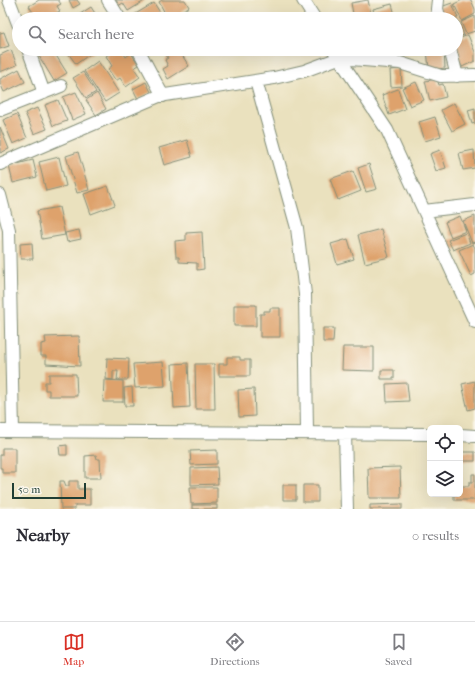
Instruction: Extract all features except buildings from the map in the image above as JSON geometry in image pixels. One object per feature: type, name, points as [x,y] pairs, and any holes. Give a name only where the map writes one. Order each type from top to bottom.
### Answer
[{"type":"street","points":[[9,0],[14,12]]},
{"type":"street","points":[[108,0],[116,12]]},
{"type":"street","points":[[303,0],[311,12]]},
{"type":"street","points":[[438,0],[438,12]]},
{"type":"street","points":[[31,56],[44,93]]},
{"type":"street","points":[[142,56],[164,96]]},
{"type":"street","points":[[0,164],[164,96],[256,81],[304,71],[332,56]]},
{"type":"street","points":[[337,56],[386,130],[475,322]]},
{"type":"street","points":[[349,56],[400,64],[441,76],[475,75]]},
{"type":"street","points":[[452,56],[457,76]]},
{"type":"street","points":[[256,81],[297,228],[305,294],[307,432]]},
{"type":"street","points":[[0,110],[61,86]]},
{"type":"street","points":[[0,195],[9,230],[13,431]]},
{"type":"street","points":[[424,211],[475,205]]},
{"type":"street","points":[[0,431],[181,434],[307,432],[427,434]]},
{"type":"street","points":[[345,433],[347,509]]},
{"type":"street","points":[[463,435],[475,436]]}]
